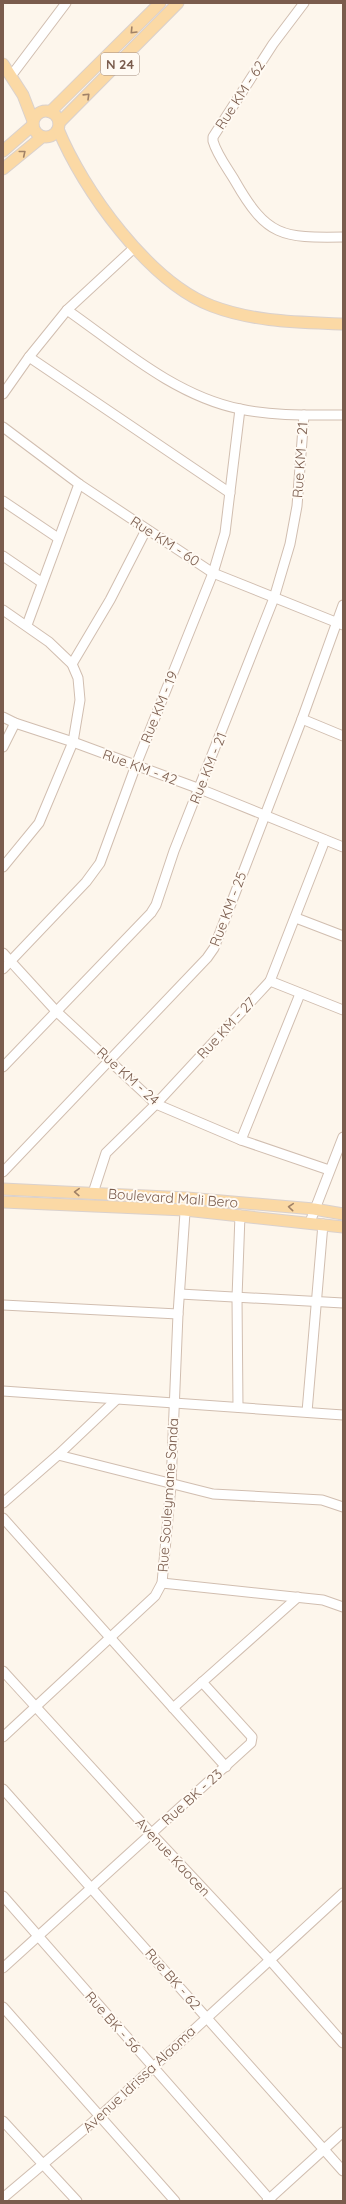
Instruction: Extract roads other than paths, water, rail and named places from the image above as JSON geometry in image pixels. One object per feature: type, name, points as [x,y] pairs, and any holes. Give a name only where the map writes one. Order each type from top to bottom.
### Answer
[{"type":"main road","name":"N 24","points":[[48,112],[160,3]]},
{"type":"main road","name":"N 24","points":[[58,126],[178,3]]},
{"type":"main road","points":[[3,64],[23,95],[36,133],[68,155]]},
{"type":"main road","points":[[23,95],[56,116],[68,155],[86,184],[134,248],[175,284],[211,306],[233,313],[272,321],[343,324]]},
{"type":"main road","points":[[5,146],[33,123],[37,115],[48,112]]},
{"type":"main road","points":[[3,169],[43,137],[51,136],[58,126]]},
{"type":"main road","name":"Boulevard Mali Bero","points":[[3,1189],[186,1198],[314,1209],[343,1214]]},
{"type":"main road","points":[[30,1191],[34,1197],[32,1204]]},
{"type":"main road","points":[[53,1204],[51,1198],[54,1192]]},
{"type":"main road","name":"Boulevard Mali Bero","points":[[3,1202],[185,1210],[310,1222],[343,1227]]},
{"type":"street","points":[[11,76],[66,3]]},
{"type":"street","name":"Rue KM - 62","points":[[304,3],[273,44],[213,137],[213,141],[249,206],[261,219],[277,230],[289,235],[303,237],[343,236]]},
{"type":"street","points":[[3,394],[29,357],[67,310],[134,248]]},
{"type":"street","points":[[67,310],[166,378],[200,395],[240,409],[304,415],[343,415]]},
{"type":"street","points":[[29,357],[230,493]]},
{"type":"street","name":"Rue KM - 19","points":[[3,969],[94,873],[100,863],[136,765],[213,574],[225,533],[240,409]]},
{"type":"street","name":"Rue KM - 21","points":[[3,1067],[153,910],[274,598],[290,544],[297,506],[304,415]]},
{"type":"street","name":"Rue KM - 60","points":[[3,427],[79,484],[213,574],[340,624]]},
{"type":"street","points":[[26,625],[79,484]]},
{"type":"street","points":[[3,501],[58,538]]},
{"type":"street","points":[[72,664],[110,600],[146,530]]},
{"type":"street","points":[[3,556],[41,582]]},
{"type":"street","name":"Rue KM - 25","points":[[3,1172],[108,1059],[210,953],[340,624],[343,605]]},
{"type":"street","points":[[3,610],[49,642],[72,664],[78,678],[80,700],[73,742],[39,823],[3,867]]},
{"type":"street","name":"Rue KM - 42","points":[[3,717],[15,723],[73,742],[200,789],[265,814],[343,847]]},
{"type":"street","points":[[302,719],[343,736]]},
{"type":"street","points":[[3,747],[15,723]]},
{"type":"street","name":"Rue KM - 27","points":[[93,1193],[104,1156],[156,1104],[270,981],[296,918],[324,840]]},
{"type":"street","points":[[296,918],[343,936]]},
{"type":"street","name":"Rue KM - 24","points":[[3,953],[56,1011],[156,1104],[241,1140],[329,1170]]},
{"type":"street","points":[[270,981],[343,1010]]},
{"type":"street","points":[[241,1140],[300,994]]},
{"type":"street","points":[[310,1222],[343,1137]]},
{"type":"street","name":"Rue Souleymane Sanda","points":[[3,1737],[155,1596],[162,1583],[170,1485],[178,1314],[186,1198]]},
{"type":"street","points":[[238,1407],[237,1298],[240,1215]]},
{"type":"street","points":[[307,1412],[323,1224]]},
{"type":"street","points":[[180,1294],[343,1303]]},
{"type":"street","points":[[3,1305],[178,1314]]},
{"type":"street","points":[[3,1391],[343,1415]]},
{"type":"street","points":[[3,1503],[58,1455],[116,1400]]},
{"type":"street","points":[[58,1455],[170,1485],[213,1494],[239,1497],[322,1500],[343,1508]]},
{"type":"street","points":[[3,1518],[226,1767]]},
{"type":"street","points":[[162,1583],[298,1596],[323,1600],[343,1607]]},
{"type":"street","points":[[173,1708],[298,1596]]},
{"type":"street","name":"Avenue Kaocen","points":[[3,1671],[269,1959],[343,2043]]},
{"type":"street","name":"Rue BK - 23","points":[[3,1968],[39,1937],[251,1743],[252,1737],[202,1682]]},
{"type":"street","name":"Rue BK - 62","points":[[3,1789],[343,2171]]},
{"type":"street","name":"Avenue Idrissa Alaoma","points":[[3,2198],[100,2116],[152,2066],[343,1893]]},
{"type":"street","name":"Rue BK - 56","points":[[3,1896],[269,2200]]},
{"type":"street","points":[[3,2007],[175,2201]]},
{"type":"street","points":[[3,2121],[77,2201]]},
{"type":"street","points":[[269,2200],[343,2132]]}]
